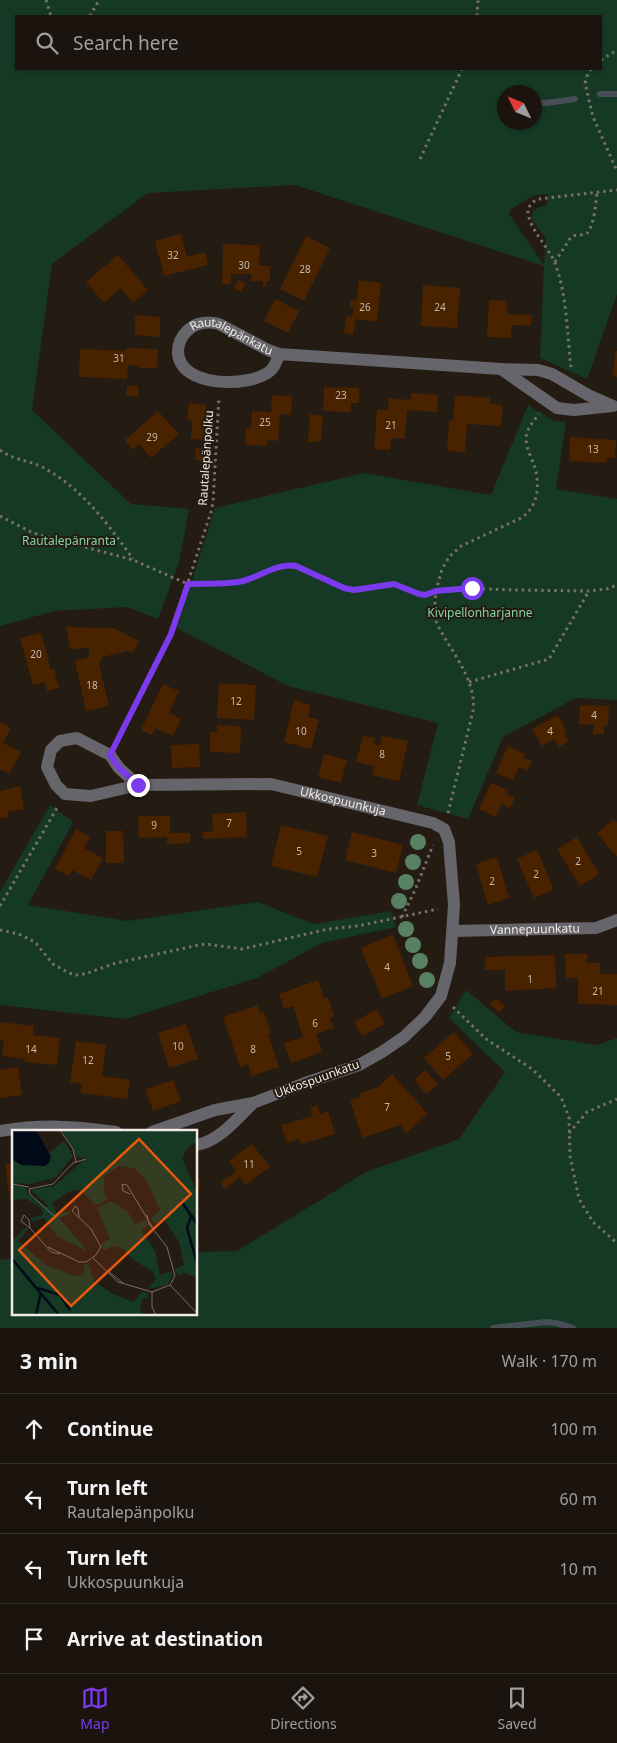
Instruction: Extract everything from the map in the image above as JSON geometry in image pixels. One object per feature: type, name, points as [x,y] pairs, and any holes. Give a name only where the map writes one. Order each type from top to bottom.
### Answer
[{"type":"street","name":"Rautalepänkatu","points":[[279,354],[274,367],[260,378],[220,381],[193,376],[186,370],[178,357],[179,342],[184,334],[195,325],[211,322],[219,324],[279,354],[501,370],[546,371],[615,406]]},
{"type":"street","name":"Rautalepänkatu","points":[[501,370],[557,408],[574,410],[615,406]]},
{"type":"street","points":[[65,794],[56,785],[47,767],[51,750],[60,741],[77,738],[110,755],[119,768],[138,785]]},
{"type":"street","name":"Ukkospuunkuja","points":[[65,794],[91,796],[138,785],[271,784],[434,823],[444,829]]},
{"type":"street","points":[[444,829],[449,842],[454,906],[453,931]]},
{"type":"street","name":"Vannepuunkatu","points":[[453,931],[596,928],[617,920]]},
{"type":"street","name":"Ukkospuunkatu","points":[[158,1130],[215,1110],[253,1103],[359,1065],[382,1052],[425,1017],[441,996],[450,963],[453,931]]},
{"type":"street","name":"Ukkospuunkatu","points":[[198,1145],[215,1137],[253,1103]]},
{"type":"street","points":[[0,1131],[50,1125],[102,1130]]},
{"type":"path","points":[[46,0],[51,15]]},
{"type":"path","points":[[91,15],[99,0]]},
{"type":"path","points":[[477,15],[478,0]]},
{"type":"path","points":[[602,59],[617,50]]},
{"type":"path","points":[[420,160],[462,70]]},
{"type":"path","points":[[590,70],[585,83],[593,117],[617,171]]},
{"type":"path","points":[[567,383],[572,370],[562,289],[555,262],[527,213],[530,204],[538,199],[617,190]]},
{"type":"path","points":[[555,262],[571,237],[584,234],[592,227],[597,192]]},
{"type":"path","name":"Rautalepänpolku","points":[[110,755],[171,634],[213,502],[220,381]]},
{"type":"path","points":[[402,917],[429,854],[444,829],[473,710],[474,701],[469,682],[435,619],[436,591],[442,569],[456,549],[522,518],[533,506],[536,498],[536,470],[526,444],[526,438],[530,426],[548,403]]},
{"type":"path","points":[[0,450],[18,460],[41,466],[70,485],[109,525],[133,560]]},
{"type":"path","points":[[0,516],[33,533],[133,560],[188,584],[239,582],[280,566],[290,565],[344,588],[354,590],[394,584],[425,595],[436,591],[472,588],[589,591],[617,586]]},
{"type":"path","points":[[469,682],[549,659],[589,591]]},
{"type":"path","points":[[0,906],[65,794]]},
{"type":"path","points":[[0,930],[19,934],[35,942],[60,969],[77,975],[199,945],[206,944],[242,949],[328,929],[358,926],[454,906]]},
{"type":"path","points":[[441,996],[486,1039],[532,1069],[560,1097],[569,1117],[570,1156],[579,1199],[593,1222],[617,1242]]},
{"type":"path","points":[[569,1134],[587,1112],[617,1099]]},
{"type":"green space","name":"Rautalepänranta","points":[[0,0],[617,0],[617,294],[587,379],[540,358],[544,266],[295,185],[148,193],[52,264],[32,410],[131,504],[189,509],[179,562],[158,619],[127,607],[55,611],[0,626]],"holes":[[[548,194],[547,205],[534,210],[531,218],[546,239],[544,265],[509,214],[511,209],[535,195]]]},
{"type":"green space","name":"Kivipellonharjanne","points":[[528,405],[554,421],[566,422],[556,489],[617,499],[617,700],[576,698],[503,737],[468,819],[417,805],[438,723],[288,686],[177,628],[215,508],[364,473],[491,495]]},
{"type":"green space","points":[[50,805],[73,822],[28,905],[127,921],[258,902],[314,924],[391,911],[396,927],[322,943],[257,978],[125,1019],[0,1005],[0,892]]},
{"type":"green space","points":[[466,990],[516,1032],[597,1045],[617,1038],[617,1328],[0,1328],[0,1260],[12,1258],[12,1316],[198,1316],[198,1252],[237,1251],[366,1172],[459,1139],[505,1072],[449,1018]]},
{"type":"building","points":[[181,234],[187,257],[205,252],[208,265],[164,276],[155,241]]},
{"type":"building","points":[[306,236],[330,248],[304,301],[280,289]]},
{"type":"building","points":[[223,244],[260,245],[259,265],[270,266],[270,281],[267,281],[266,287],[263,287],[263,281],[251,281],[251,274],[231,274],[231,284],[222,284]]},
{"type":"building","points":[[118,255],[148,290],[133,303],[120,288],[104,303],[86,282]]},
{"type":"building","points":[[238,280],[246,284],[241,292],[234,288]]},
{"type":"building","points":[[359,280],[381,283],[377,322],[356,319],[353,335],[344,333],[346,316],[352,317],[354,308],[350,307],[351,300],[356,301]]},
{"type":"building","points":[[423,285],[460,288],[457,328],[421,326]]},
{"type":"building","points":[[275,299],[299,311],[288,333],[264,321]]},
{"type":"building","points":[[489,300],[507,301],[507,314],[532,315],[531,326],[512,325],[511,338],[487,337]]},
{"type":"building","points":[[135,315],[160,317],[160,337],[135,335]]},
{"type":"building","points":[[126,348],[158,349],[157,368],[139,368],[139,366],[128,365],[127,379],[79,377],[80,349],[126,351]]},
{"type":"building","points":[[617,351],[617,377],[612,376]]},
{"type":"building","points":[[127,386],[138,386],[138,397],[126,396]]},
{"type":"building","points":[[324,387],[359,388],[359,403],[351,403],[351,412],[323,411]]},
{"type":"building","points":[[411,393],[438,395],[437,412],[407,410],[405,439],[391,438],[390,450],[374,449],[377,409],[388,410],[389,398],[410,400]]},
{"type":"building","points":[[272,395],[292,396],[291,415],[280,414],[278,441],[268,440],[267,446],[245,445],[246,428],[251,428],[252,411],[271,412]]},
{"type":"building","points":[[455,395],[490,398],[490,404],[503,405],[501,426],[467,424],[465,452],[447,451],[449,421],[453,421]]},
{"type":"building","points":[[189,403],[206,405],[204,440],[191,439],[192,420],[187,419]]},
{"type":"building","points":[[158,411],[179,434],[151,458],[139,444],[133,450],[125,440]]},
{"type":"building","points":[[310,414],[323,416],[321,441],[308,443]]},
{"type":"building","points":[[570,437],[616,440],[615,458],[607,458],[607,463],[569,461]]},
{"type":"building","points":[[196,448],[203,448],[203,461],[195,460]]},
{"type":"building","points":[[66,627],[114,628],[139,641],[133,653],[127,651],[103,657],[99,664],[109,706],[86,711],[75,661],[89,657],[89,648],[70,649]]},
{"type":"building","points":[[41,633],[51,670],[54,669],[59,688],[47,691],[45,682],[33,685],[20,638]]},
{"type":"building","points":[[219,683],[256,685],[254,720],[217,718]]},
{"type":"building","points":[[163,684],[179,691],[169,713],[181,719],[173,736],[155,728],[152,735],[141,730]]},
{"type":"building","points":[[294,700],[311,705],[308,717],[319,720],[311,749],[284,742]]},
{"type":"building","points":[[580,705],[609,706],[608,725],[604,725],[604,734],[593,734],[594,725],[579,724]]},
{"type":"building","points":[[558,715],[567,732],[564,734],[568,742],[559,747],[554,739],[542,746],[532,729]]},
{"type":"building","points":[[0,722],[11,728],[3,743],[21,752],[9,774],[0,769]]},
{"type":"building","points":[[217,725],[241,726],[240,753],[210,752],[210,732],[217,732]]},
{"type":"building","points":[[363,736],[375,738],[373,744],[380,746],[382,736],[408,741],[399,781],[372,775],[374,766],[356,762]]},
{"type":"building","points":[[199,744],[200,767],[172,768],[171,745]]},
{"type":"building","points":[[508,746],[525,754],[524,758],[532,761],[527,771],[519,767],[513,780],[496,773]]},
{"type":"building","points":[[324,754],[347,760],[341,783],[318,777]]},
{"type":"building","points":[[491,783],[508,790],[506,794],[515,798],[510,808],[502,804],[496,817],[479,809]]},
{"type":"building","points":[[20,786],[24,809],[8,812],[8,817],[0,818],[0,791]]},
{"type":"building","points":[[246,812],[247,837],[203,839],[202,832],[213,831],[212,814]]},
{"type":"building","points":[[138,816],[170,816],[170,833],[190,833],[190,843],[167,844],[167,837],[139,838]]},
{"type":"building","points":[[614,819],[617,822],[617,857],[597,833]]},
{"type":"building","points":[[281,825],[328,836],[317,877],[271,866]]},
{"type":"building","points":[[76,829],[90,837],[84,848],[103,858],[91,880],[72,870],[69,876],[55,869]]},
{"type":"building","points":[[106,831],[123,831],[124,863],[106,863]]},
{"type":"building","points":[[352,832],[403,845],[396,873],[345,860]]},
{"type":"building","points":[[577,837],[599,874],[580,886],[557,849]]},
{"type":"building","points":[[537,850],[554,889],[534,898],[517,859]]},
{"type":"building","points":[[497,857],[509,898],[488,905],[476,864]]},
{"type":"building","points":[[393,935],[413,986],[382,999],[361,948]]},
{"type":"building","points":[[565,954],[587,954],[587,963],[600,963],[600,974],[617,974],[617,1005],[578,1004],[578,978],[566,978]]},
{"type":"building","points":[[555,955],[556,988],[505,991],[505,970],[485,970],[485,957]]},
{"type":"building","points":[[318,980],[324,998],[328,997],[334,1016],[330,1018],[334,1028],[316,1034],[322,1052],[291,1063],[284,1043],[303,1037],[293,1006],[284,1009],[279,994]]},
{"type":"building","points":[[496,998],[505,1006],[499,1012],[490,1004]]},
{"type":"building","points":[[258,1005],[260,1013],[264,1012],[271,1033],[268,1034],[279,1067],[252,1076],[248,1064],[240,1067],[223,1017]]},
{"type":"building","points":[[377,1009],[385,1024],[362,1036],[354,1022]]},
{"type":"building","points":[[0,1022],[34,1026],[33,1035],[60,1038],[57,1065],[24,1062],[25,1059],[2,1056],[4,1041],[0,1040]]},
{"type":"building","points":[[186,1024],[198,1059],[169,1068],[158,1033]]},
{"type":"building","points":[[454,1032],[473,1054],[443,1080],[424,1058]]},
{"type":"building","points":[[76,1041],[106,1045],[102,1076],[130,1080],[127,1099],[80,1093],[82,1084],[70,1082]]},
{"type":"building","points":[[18,1067],[22,1095],[0,1098],[0,1070]]},
{"type":"building","points":[[425,1070],[438,1084],[426,1094],[414,1080]]},
{"type":"building","points":[[392,1074],[428,1114],[406,1133],[400,1125],[362,1138],[350,1100],[361,1097],[360,1093],[378,1087]]},
{"type":"building","points":[[173,1080],[181,1101],[153,1111],[145,1089]]},
{"type":"building","points":[[317,1105],[320,1114],[328,1111],[335,1134],[301,1144],[299,1139],[287,1143],[281,1125],[313,1116],[310,1108]]},
{"type":"building","points":[[252,1144],[270,1167],[245,1185],[240,1177],[225,1189],[220,1183],[236,1171],[229,1161]]},
{"type":"building","points":[[12,1162],[12,1214],[5,1164]]},
{"type":"building","points":[[198,1178],[200,1178],[198,1198]]},
{"type":"waterway","points":[[600,94],[617,94]]},
{"type":"waterway","points":[[542,103],[575,99]]},
{"type":"waterway","points":[[493,1328],[546,1322],[573,1328]]},
{"type":"route","points":[[138,785],[119,768],[110,755],[171,634],[188,584],[239,582],[280,566],[290,565],[344,588],[354,590],[394,584],[425,595],[436,591],[472,588]]}]
